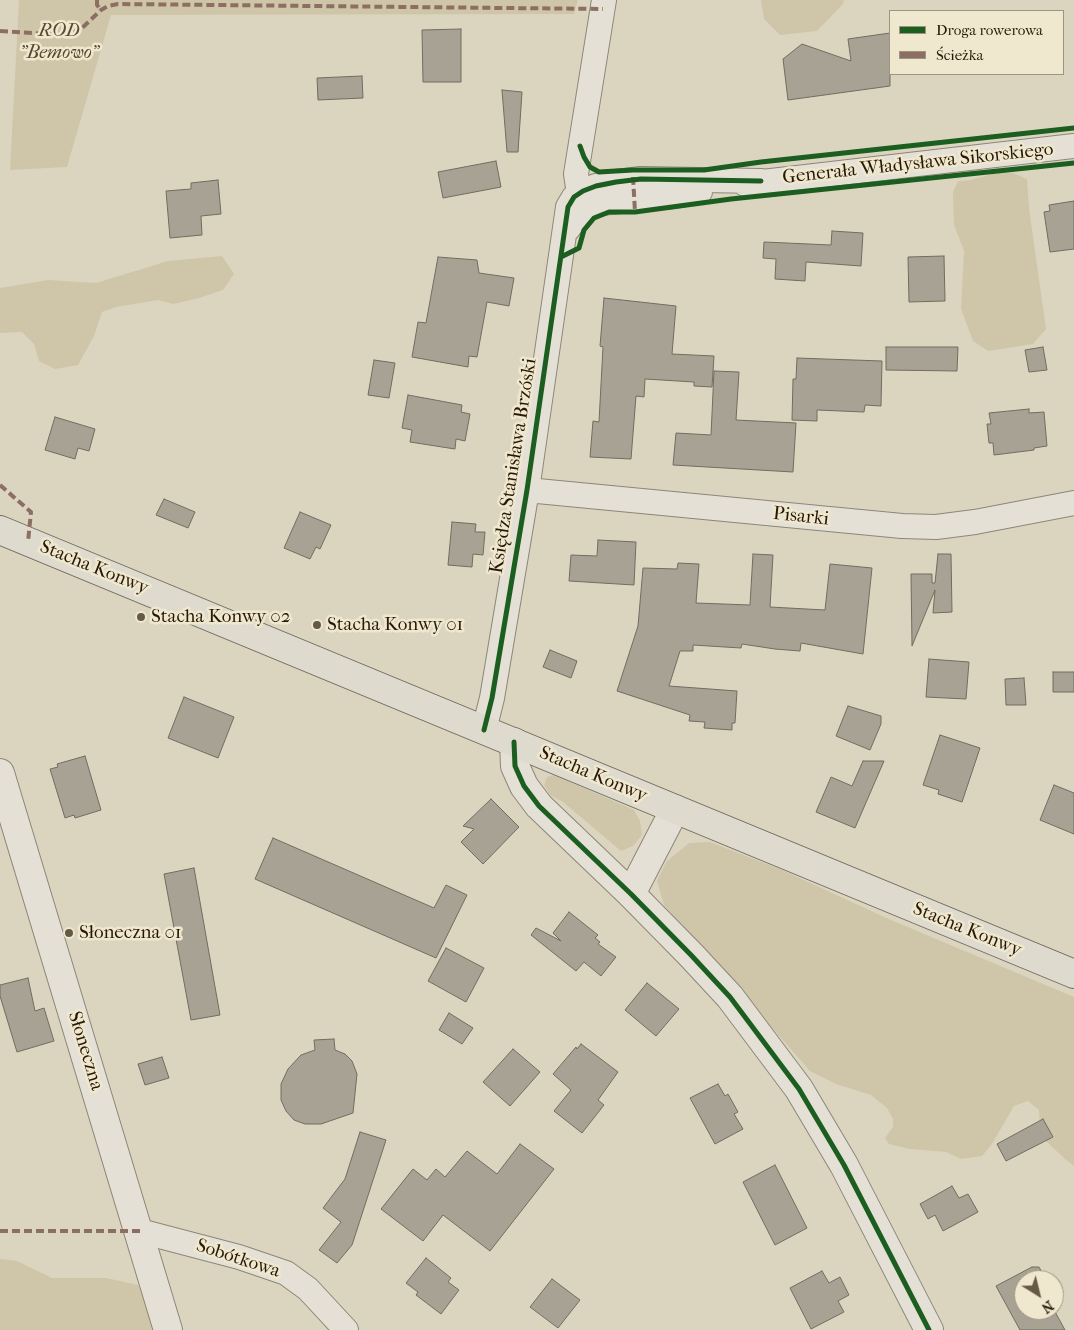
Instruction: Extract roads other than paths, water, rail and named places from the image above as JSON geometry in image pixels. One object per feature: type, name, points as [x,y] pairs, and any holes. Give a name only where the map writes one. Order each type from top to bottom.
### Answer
[{"type":"main road","name":"Stacha Konwy","points":[[0,530],[1074,974]]},
{"type":"street","points":[[578,202],[576,174],[604,0]]},
{"type":"street","name":"Generała Władysława Sikorskiego","points":[[578,202],[600,203],[674,196],[761,181],[1074,146]]},
{"type":"street","name":"Księdza Stanisława Brzóski","points":[[484,730],[492,698],[527,490],[564,235],[579,214],[578,202]]},
{"type":"street","name":"Pisarki","points":[[527,490],[902,526],[936,526],[975,522],[1074,503]]},
{"type":"street","points":[[514,742],[515,766],[524,786],[539,806],[631,894],[730,997],[799,1089],[844,1165],[930,1330]]},
{"type":"street","name":"Słoneczna","points":[[0,773],[140,1231],[168,1330]]},
{"type":"street","points":[[631,894],[675,809]]},
{"type":"street","name":"Sobótkowa","points":[[140,1231],[239,1256],[286,1274],[308,1289],[346,1330]]},
{"type":"place","name":"Stacha Konwy 02","points":[[141,617]]},
{"type":"place","name":"Stacha Konwy 01","points":[[317,625]]},
{"type":"place","name":"Słoneczna 01","points":[[69,933]]},
{"type":"park label","name":"ROD \"Bemowo\"","points":[[59,42]]}]
